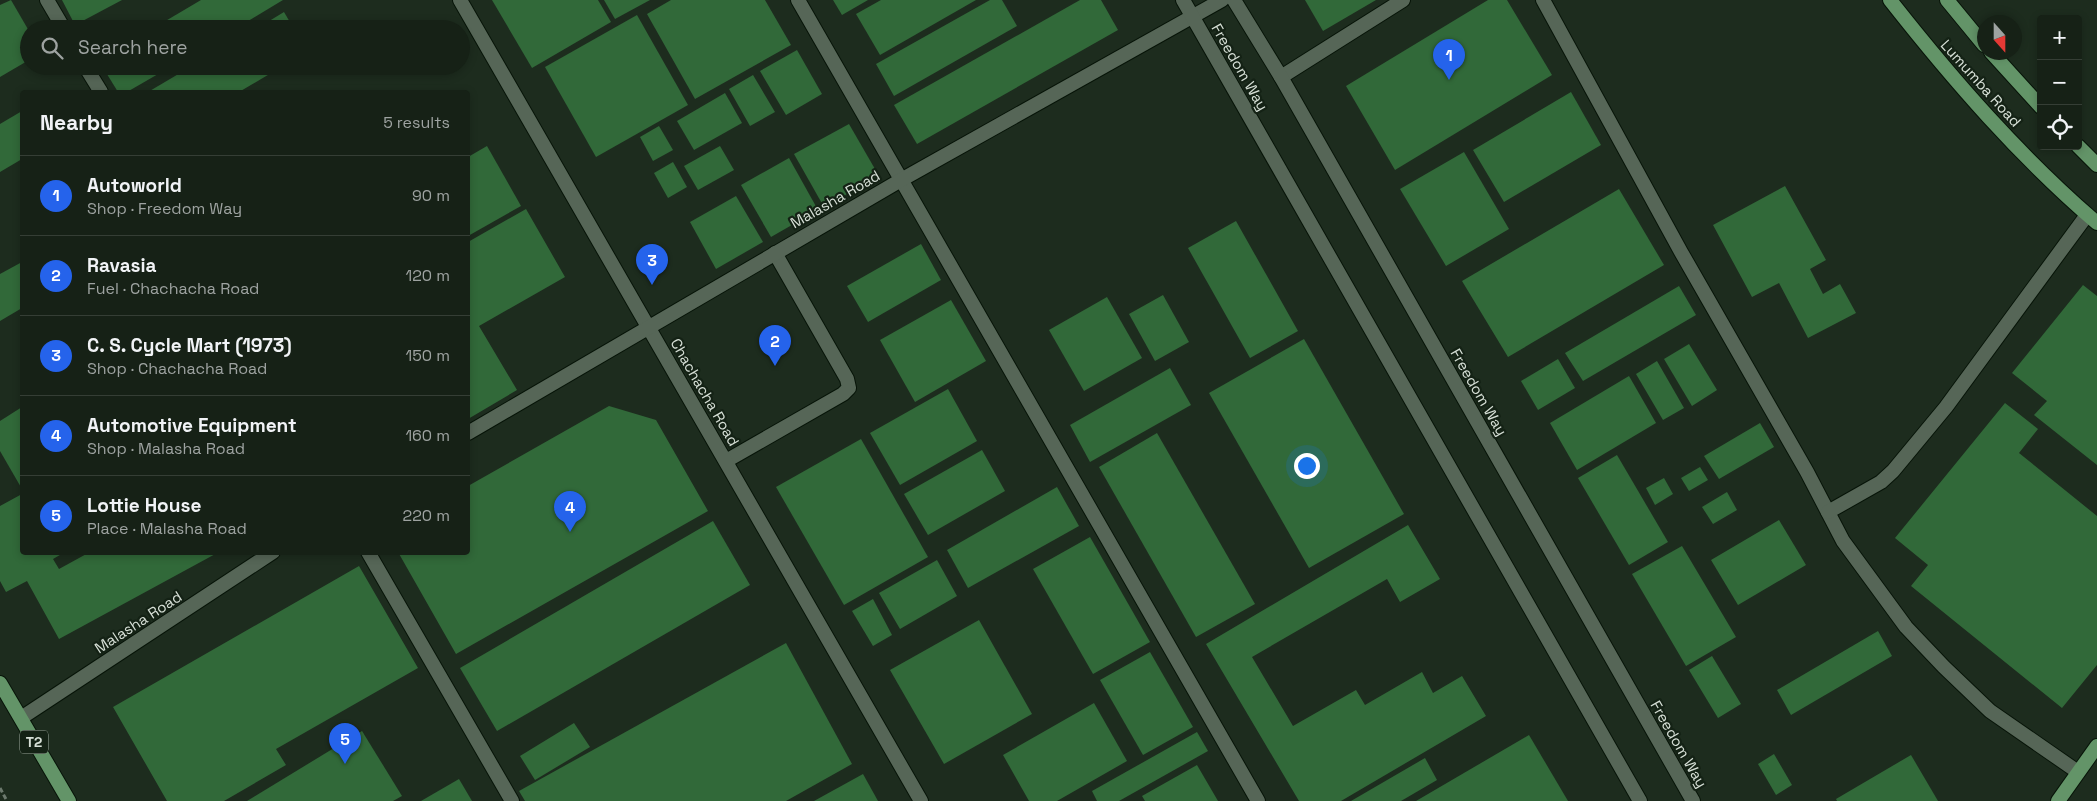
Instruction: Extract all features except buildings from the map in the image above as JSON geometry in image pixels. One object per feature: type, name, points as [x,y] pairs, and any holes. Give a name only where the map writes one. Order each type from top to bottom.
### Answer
[{"type":"main road","name":"Lumumba Road","points":[[1890,0],[1937,60],[2006,136],[2092,219]]},
{"type":"main road","name":"Lumumba Road","points":[[1947,0],[1977,36]]},
{"type":"main road","name":"Lumumba Road","points":[[1999,60],[2039,105]]},
{"type":"main road","points":[[2082,150],[2097,165]]},
{"type":"main road","name":"T2","points":[[0,683],[68,801]]},
{"type":"main road","points":[[2058,801],[2097,746]]},
{"type":"street","points":[[47,0],[59,20]]},
{"type":"street","name":"Chachacha Road","points":[[460,0],[922,801]]},
{"type":"street","points":[[798,0],[1258,801]]},
{"type":"street","name":"Freedom Way","points":[[1183,0],[1640,801]]},
{"type":"street","name":"Malasha Road","points":[[470,432],[901,180],[1222,0]]},
{"type":"street","name":"Freedom Way","points":[[1234,0],[1282,77],[1693,801]]},
{"type":"street","points":[[1282,77],[1403,0]]},
{"type":"street","points":[[1543,0],[1681,252],[1843,541],[1906,627],[1944,667],[1990,711],[2078,772]]},
{"type":"street","points":[[91,75],[100,90]]},
{"type":"street","points":[[1828,512],[1881,482],[1893,470],[1946,407],[2092,219]]},
{"type":"street","points":[[726,461],[843,394],[849,388],[847,379],[775,253]]},
{"type":"street","name":"Malasha Road","points":[[20,718],[268,555]]},
{"type":"street","points":[[370,555],[512,801]]},
{"type":"path","points":[[0,788],[7,801]]},
{"type":"place","name":"Autoworld","points":[[1449,80]]},
{"type":"place","name":"C. S. Cycle Mart (1973)","points":[[652,285]]},
{"type":"place","name":"Ravasia","points":[[775,366]]},
{"type":"place","name":"Automotive Equipment","points":[[570,532]]},
{"type":"place","name":"Lottie House","points":[[345,764]]}]
